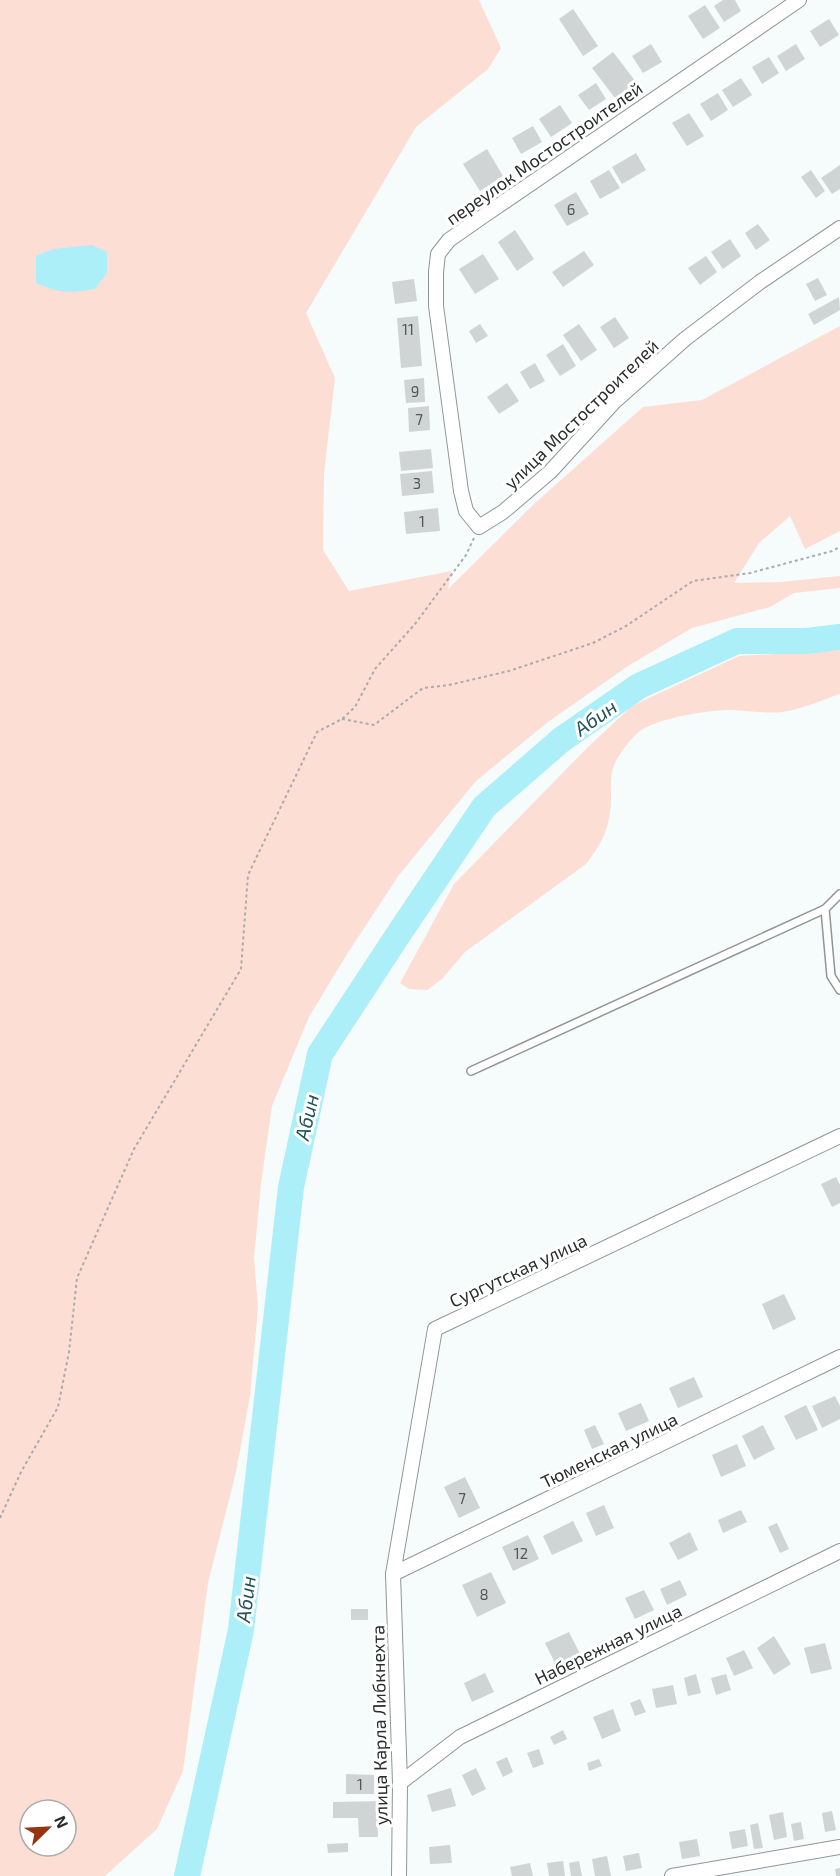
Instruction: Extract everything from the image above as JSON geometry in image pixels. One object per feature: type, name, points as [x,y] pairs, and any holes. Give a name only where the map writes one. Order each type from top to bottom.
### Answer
[{"type":"street","name":"переулок Мостостроителей","points":[[478,527],[466,511],[454,446],[436,306],[438,254],[449,240],[799,0]]},
{"type":"street","name":"улица Мостостроителей","points":[[478,527],[503,512],[550,472],[614,402],[685,339],[760,282],[840,228]]},
{"type":"street","name":"Сургутская улица","points":[[393,1574],[435,1329],[840,1136]]},
{"type":"street","name":"Тюменская улица","points":[[393,1574],[840,1358]]},
{"type":"street","name":"Набережная улица","points":[[400,1783],[460,1737],[840,1551]]},
{"type":"street","name":"улица Карла Либкнехта","points":[[393,1574],[400,1783],[399,1876]]},
{"type":"street","points":[[672,1876],[840,1847]]},
{"type":"lane","points":[[471,1071],[825,909],[840,894]]},
{"type":"lane","points":[[825,909],[831,976],[840,990]]},
{"type":"path","points":[[0,1518],[21,1472],[58,1407],[69,1352],[77,1278],[134,1149],[241,969],[248,875],[317,732],[342,719],[355,706],[375,669],[415,624],[466,555],[478,527]]},
{"type":"path","points":[[342,719],[374,725],[423,688],[449,685],[508,671],[593,643],[626,626],[693,581],[750,573],[840,547]]},
{"type":"shaded area","points":[[0,0],[479,0],[501,48],[488,69],[416,127],[306,313],[335,378],[324,474],[323,550],[349,591],[452,571],[448,589],[534,504],[643,407],[702,400],[840,326],[840,531],[805,549],[790,516],[759,543],[734,583],[781,582],[840,576],[840,588],[794,593],[770,607],[692,628],[628,666],[548,722],[476,781],[399,875],[309,1017],[272,1106],[254,1258],[258,1308],[250,1396],[236,1472],[208,1583],[183,1771],[157,1829],[105,1876],[0,1876]]},
{"type":"shaded area","points":[[840,650],[840,694],[805,707],[783,712],[728,710],[684,715],[662,721],[640,731],[624,748],[614,765],[608,825],[586,864],[465,952],[442,979],[427,990],[409,989],[400,983],[454,884],[588,747],[632,706],[739,656]]},
{"type":"water","points":[[92,245],[107,252],[107,273],[95,289],[65,292],[36,283],[36,256],[53,249]]},
{"type":"building","points":[[723,0],[735,0],[741,11],[724,22],[714,6]]},
{"type":"building","points":[[705,5],[720,28],[703,39],[688,16]]},
{"type":"building","points":[[573,9],[598,46],[583,56],[559,19]]},
{"type":"building","points":[[829,19],[839,35],[820,47],[810,31]]},
{"type":"building","points":[[651,44],[662,62],[643,73],[632,56]]},
{"type":"building","points":[[796,44],[805,59],[786,71],[777,56]]},
{"type":"building","points":[[613,52],[636,82],[615,98],[592,68]]},
{"type":"building","points":[[769,57],[779,73],[762,84],[752,67]]},
{"type":"building","points":[[741,78],[752,95],[733,107],[722,90]]},
{"type":"building","points":[[596,83],[606,99],[589,110],[578,95]]},
{"type":"building","points":[[718,93],[728,110],[711,121],[700,104]]},
{"type":"building","points":[[560,105],[572,123],[551,137],[539,119]]},
{"type":"building","points":[[689,113],[704,136],[687,146],[672,123]]},
{"type":"building","points":[[533,126],[542,142],[521,154],[512,138]]},
{"type":"building","points":[[487,149],[503,176],[480,191],[463,164]]},
{"type":"building","points":[[636,153],[646,170],[622,184],[612,167]]},
{"type":"building","points":[[840,165],[840,189],[832,194],[821,178]]},
{"type":"building","points":[[609,170],[620,188],[600,199],[590,181]]},
{"type":"building","points":[[811,170],[825,191],[816,198],[801,177]]},
{"type":"building","points":[[576,192],[589,214],[567,226],[554,205]]},
{"type":"building","points":[[758,224],[770,240],[756,250],[745,233]]},
{"type":"building","points":[[515,230],[534,259],[517,271],[498,242]]},
{"type":"building","points":[[730,239],[741,256],[723,269],[711,252]]},
{"type":"building","points":[[584,251],[594,265],[563,287],[552,272]]},
{"type":"building","points":[[483,254],[499,279],[475,294],[459,269]]},
{"type":"building","points":[[706,256],[717,272],[700,285],[688,268]]},
{"type":"building","points":[[818,278],[827,295],[815,301],[806,284]]},
{"type":"building","points":[[414,279],[417,301],[395,304],[392,282]]},
{"type":"building","points":[[839,297],[840,310],[814,325],[808,314]]},
{"type":"building","points":[[418,316],[422,366],[401,368],[397,318]]},
{"type":"building","points":[[615,317],[629,338],[614,348],[600,327]]},
{"type":"building","points":[[480,324],[488,336],[476,343],[469,331]]},
{"type":"building","points":[[579,324],[597,350],[581,361],[563,335]]},
{"type":"building","points":[[563,344],[576,366],[560,376],[546,355]]},
{"type":"building","points":[[535,363],[545,381],[530,389],[520,372]]},
{"type":"building","points":[[424,378],[425,402],[406,403],[404,380]]},
{"type":"building","points":[[507,383],[519,401],[499,414],[487,397]]},
{"type":"building","points":[[429,406],[430,430],[409,432],[408,408]]},
{"type":"building","points":[[431,449],[433,468],[401,471],[399,452]]},
{"type":"building","points":[[432,471],[434,493],[402,496],[400,474]]},
{"type":"building","points":[[438,508],[440,531],[406,534],[404,512]]},
{"type":"building","points":[[836,1177],[840,1185],[840,1203],[832,1207],[821,1184]]},
{"type":"building","points":[[784,1294],[796,1319],[773,1330],[762,1304]]},
{"type":"building","points":[[694,1377],[703,1397],[678,1408],[669,1388]]},
{"type":"building","points":[[835,1396],[840,1406],[840,1419],[822,1428],[812,1406]]},
{"type":"building","points":[[641,1403],[649,1421],[626,1431],[618,1413]]},
{"type":"building","points":[[806,1405],[818,1430],[796,1440],[784,1416]]},
{"type":"building","points":[[595,1425],[604,1444],[592,1449],[584,1430]]},
{"type":"building","points":[[763,1425],[775,1449],[754,1460],[742,1436]]},
{"type":"building","points":[[737,1444],[746,1466],[721,1477],[712,1455]]},
{"type":"building","points":[[465,1477],[480,1508],[459,1518],[444,1487]]},
{"type":"building","points":[[604,1505],[614,1528],[596,1536],[586,1513]]},
{"type":"building","points":[[741,1510],[747,1522],[723,1533],[718,1520]]},
{"type":"building","points":[[573,1521],[583,1541],[552,1555],[543,1536]]},
{"type":"building","points":[[777,1523],[789,1549],[780,1553],[768,1527]]},
{"type":"building","points":[[690,1532],[698,1550],[678,1560],[669,1543]]},
{"type":"building","points":[[528,1535],[539,1559],[513,1571],[502,1547]]},
{"type":"building","points":[[491,1572],[506,1603],[477,1617],[462,1585]]},
{"type":"building","points":[[680,1580],[687,1595],[667,1605],[660,1589]]},
{"type":"building","points":[[644,1590],[654,1610],[635,1619],[625,1598]]},
{"type":"building","points":[[351,1609],[368,1609],[368,1620],[351,1620]]},
{"type":"building","points":[[569,1632],[583,1660],[559,1671],[545,1643]]},
{"type":"building","points":[[774,1636],[791,1664],[774,1675],[757,1648]]},
{"type":"building","points":[[825,1643],[832,1669],[811,1674],[804,1648]]},
{"type":"building","points":[[744,1650],[753,1668],[734,1676],[726,1658]]},
{"type":"building","points":[[485,1673],[494,1692],[472,1702],[464,1683]]},
{"type":"building","points":[[696,1674],[701,1693],[688,1696],[684,1678]]},
{"type":"building","points":[[726,1674],[731,1690],[716,1695],[711,1678]]},
{"type":"building","points":[[673,1685],[677,1704],[656,1708],[652,1689]]},
{"type":"building","points":[[640,1699],[646,1712],[635,1716],[630,1703]]},
{"type":"building","points":[[613,1709],[621,1731],[602,1739],[593,1717]]},
{"type":"building","points":[[563,1730],[567,1739],[554,1745],[550,1737]]},
{"type":"building","points":[[539,1749],[544,1764],[533,1768],[527,1753]]},
{"type":"building","points":[[507,1757],[513,1772],[503,1777],[496,1762]]},
{"type":"building","points":[[599,1759],[602,1766],[589,1771],[587,1763]]},
{"type":"building","points":[[476,1768],[486,1789],[472,1796],[462,1775]]},
{"type":"building","points":[[346,1774],[374,1775],[374,1794],[346,1794]]},
{"type":"building","points":[[451,1788],[456,1806],[432,1812],[427,1795]]},
{"type":"building","points":[[385,1801],[385,1817],[377,1817],[378,1837],[359,1837],[358,1818],[333,1818],[333,1802]]},
{"type":"building","points":[[832,1811],[836,1830],[825,1832],[822,1813]]},
{"type":"building","points":[[783,1812],[787,1837],[774,1840],[769,1815]]},
{"type":"building","points":[[801,1822],[804,1839],[794,1841],[791,1824]]},
{"type":"building","points":[[758,1823],[763,1848],[754,1849],[750,1825]]},
{"type":"building","points":[[745,1829],[748,1846],[732,1849],[729,1832]]},
{"type":"building","points":[[697,1839],[700,1856],[682,1859],[679,1842]]},
{"type":"building","points":[[348,1843],[348,1852],[328,1853],[327,1844]]},
{"type":"building","points":[[450,1845],[452,1863],[430,1864],[429,1847]]},
{"type":"building","points":[[639,1853],[642,1868],[626,1871],[623,1856]]},
{"type":"building","points":[[607,1856],[611,1876],[595,1876],[592,1859]]},
{"type":"building","points":[[563,1861],[565,1876],[549,1876],[547,1863]]},
{"type":"building","points":[[579,1861],[582,1876],[571,1876],[569,1863]]},
{"type":"building","points":[[530,1863],[533,1876],[512,1876],[510,1867]]},
{"type":"building","points":[[840,1868],[840,1876],[836,1876],[835,1869]]},
{"type":"waterway","name":"Абин","points":[[187,1876],[241,1630],[291,1187],[320,1054],[484,807],[561,740],[639,686],[737,641],[807,641],[840,637]]}]
